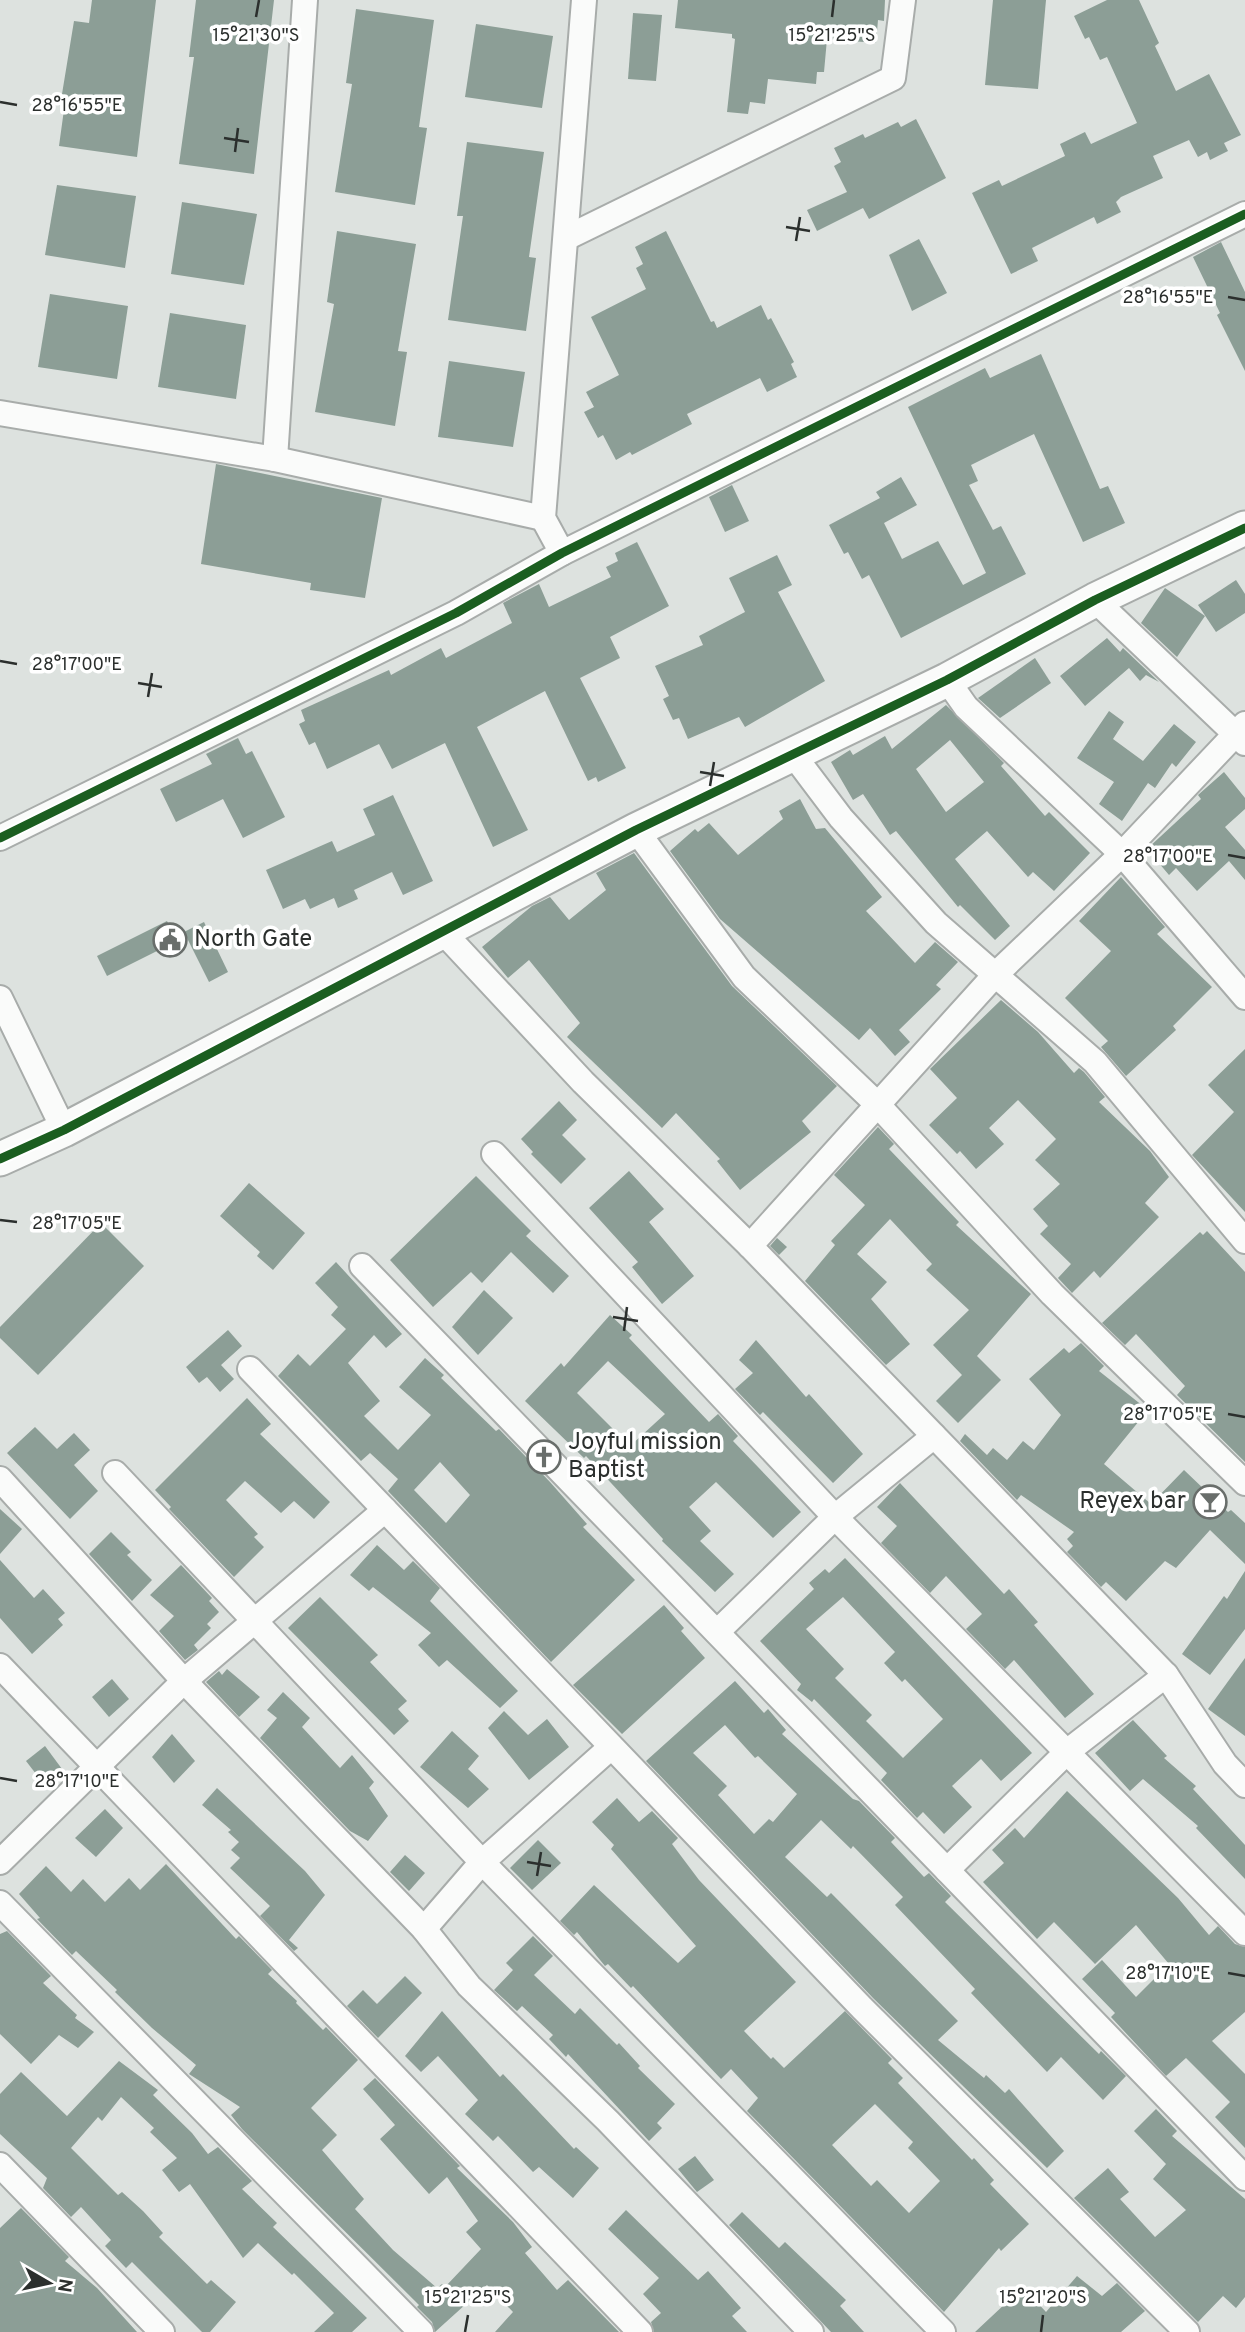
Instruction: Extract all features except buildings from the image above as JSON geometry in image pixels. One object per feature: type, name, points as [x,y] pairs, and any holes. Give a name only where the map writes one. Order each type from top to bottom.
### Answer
[{"type":"street","points":[[275,459],[305,0]]},
{"type":"street","points":[[562,553],[543,518],[584,0]]},
{"type":"street","points":[[566,238],[893,78],[903,0]]},
{"type":"street","points":[[0,838],[456,612],[562,553],[1245,214]]},
{"type":"street","points":[[0,413],[275,459],[543,518]]},
{"type":"street","points":[[0,1159],[64,1130],[636,830],[947,680],[1095,600],[1245,528]]},
{"type":"street","points":[[750,1246],[995,975],[1122,854],[1242,733],[1095,600]]},
{"type":"street","points":[[947,680],[966,707],[1122,854],[1245,997]]},
{"type":"street","points":[[792,753],[811,781],[871,852],[936,923],[1095,1062],[1245,1241]]},
{"type":"street","points":[[636,830],[744,977],[877,1104],[1052,1294],[1245,1483]]},
{"type":"street","points":[[443,932],[583,1082],[750,1246],[1166,1675],[1225,1764],[1245,1785]]},
{"type":"street","points":[[0,998],[64,1130]]},
{"type":"street","points":[[494,1154],[835,1517],[1245,1933]]},
{"type":"street","points":[[362,1266],[1245,2178]]},
{"type":"street","points":[[250,1369],[610,1748],[862,2008],[1187,2332]]},
{"type":"street","points":[[717,1632],[835,1517],[934,1436]]},
{"type":"street","points":[[115,1473],[482,1862],[943,2332]]},
{"type":"street","points":[[0,1479],[184,1681],[424,1930],[469,1986],[608,2121],[811,2332]]},
{"type":"street","points":[[0,1862],[184,1681],[385,1510]]},
{"type":"street","points":[[0,1666],[640,2332]]},
{"type":"street","points":[[947,1870],[1068,1751],[1166,1675]]},
{"type":"street","points":[[424,1930],[482,1862],[610,1748]]},
{"type":"street","points":[[0,1903],[421,2332]]},
{"type":"street","points":[[0,2165],[162,2332]]},
{"type":"cycle path","points":[[0,838],[456,613],[562,553],[1245,214]]},
{"type":"cycle path","points":[[0,1159],[64,1130],[636,830],[947,680],[1095,600],[1245,528]]},
{"type":"place","name":"North Gate","points":[[170,940]]},
{"type":"place","name":"Joyful mission Baptist","points":[[544,1457]]},
{"type":"place","name":"Reyex bar","points":[[1210,1502]]}]
